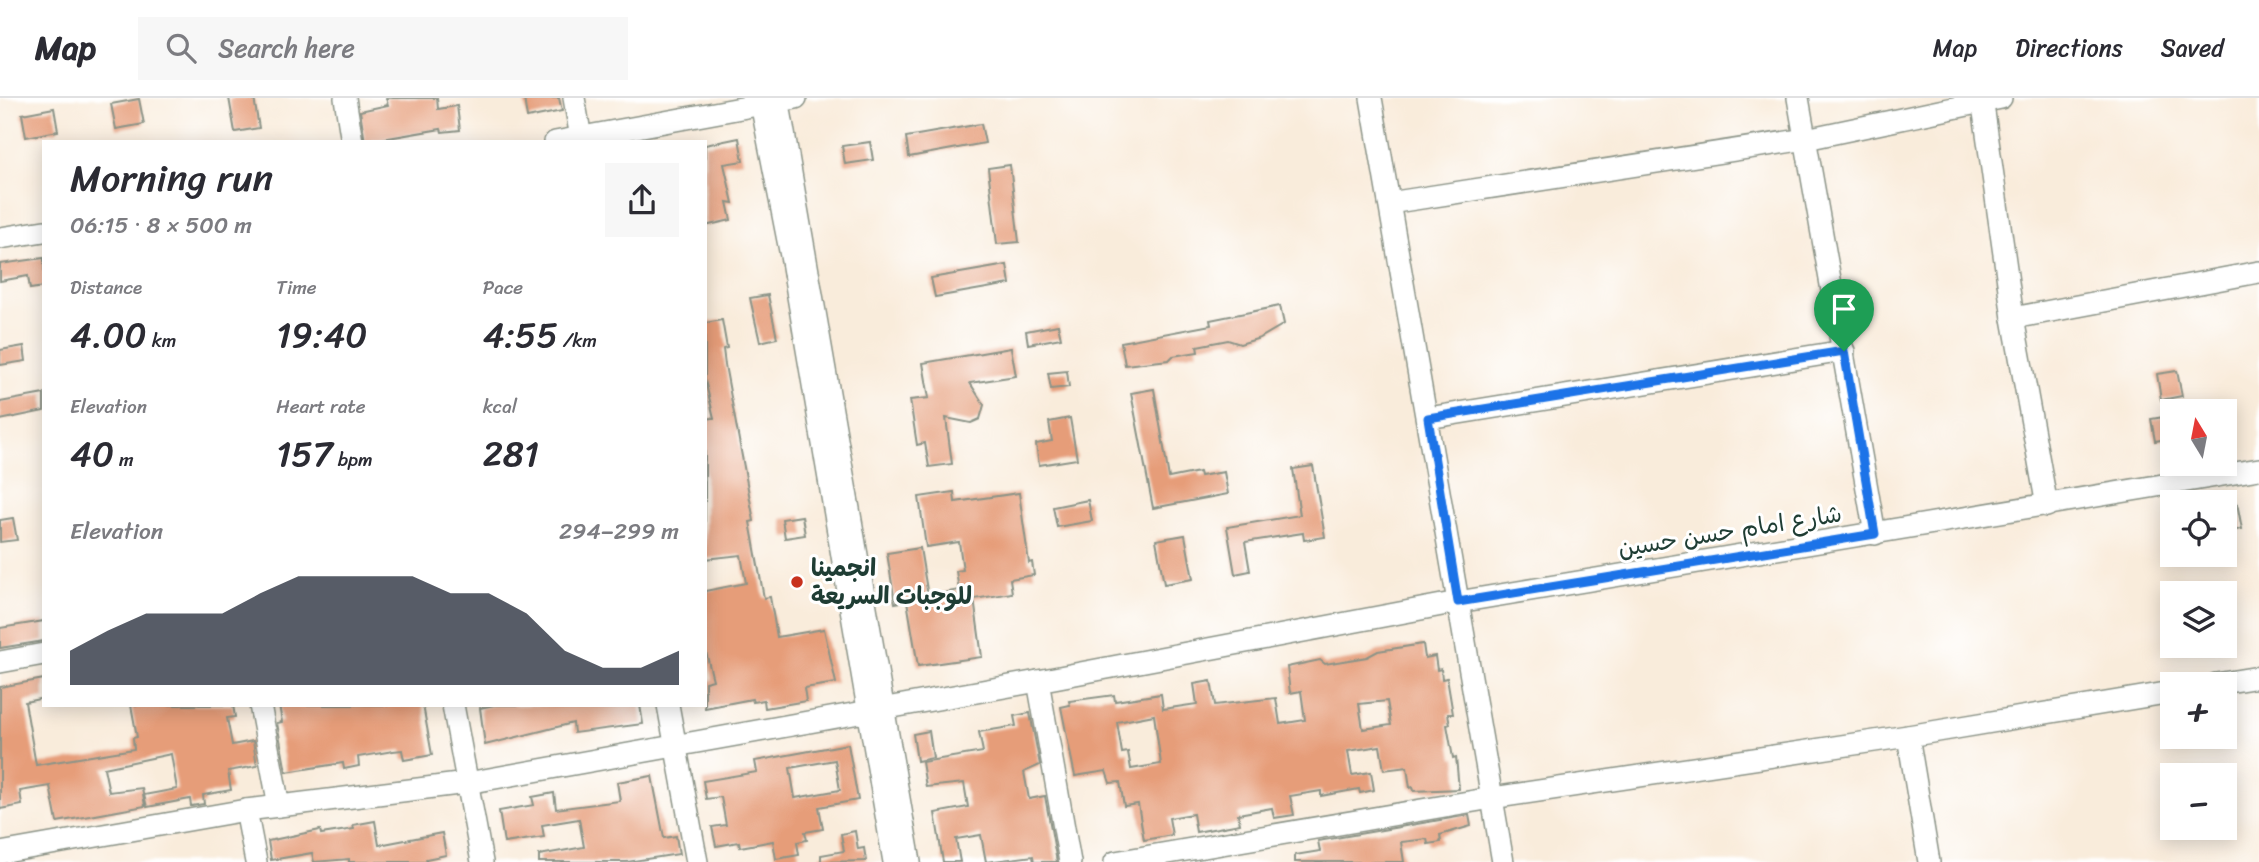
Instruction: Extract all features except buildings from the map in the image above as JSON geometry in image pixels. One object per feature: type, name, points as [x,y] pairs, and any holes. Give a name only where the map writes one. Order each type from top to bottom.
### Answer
[{"type":"street","points":[[345,98],[352,140]]},
{"type":"street","points":[[574,98],[570,140],[775,100],[876,710],[894,862]]},
{"type":"street","points":[[1371,98],[1503,862]]},
{"type":"street","points":[[1798,98],[1875,534]]},
{"type":"street","points":[[1389,203],[1806,139],[1989,99],[2013,318],[2047,506]]},
{"type":"street","points":[[0,238],[42,231]]},
{"type":"street","points":[[2013,318],[2259,272]]},
{"type":"street","points":[[1428,418],[1844,351]]},
{"type":"street","name":"شارع امام حسن حسين","points":[[0,853],[57,853],[246,810],[467,783],[1038,681],[1458,602],[2259,472]]},
{"type":"street","points":[[0,662],[42,654]]},
{"type":"street","points":[[2237,681],[2259,677]]},
{"type":"street","points":[[1038,681],[1070,862]]},
{"type":"street","points":[[1115,862],[1492,798],[1908,736],[2160,694]]},
{"type":"street","points":[[260,707],[279,806]]},
{"type":"street","points":[[453,707],[482,862]]},
{"type":"street","points":[[668,707],[697,862]]},
{"type":"street","points":[[876,710],[910,862]]},
{"type":"street","points":[[1908,736],[1929,862]]},
{"type":"street","points":[[246,810],[256,862]]},
{"type":"place","name":"انجمينا للوجبات السريعة","points":[[797,582]]},
{"type":"route","points":[[1844,351],[1875,534],[1458,602],[1428,418],[1844,351]]}]
